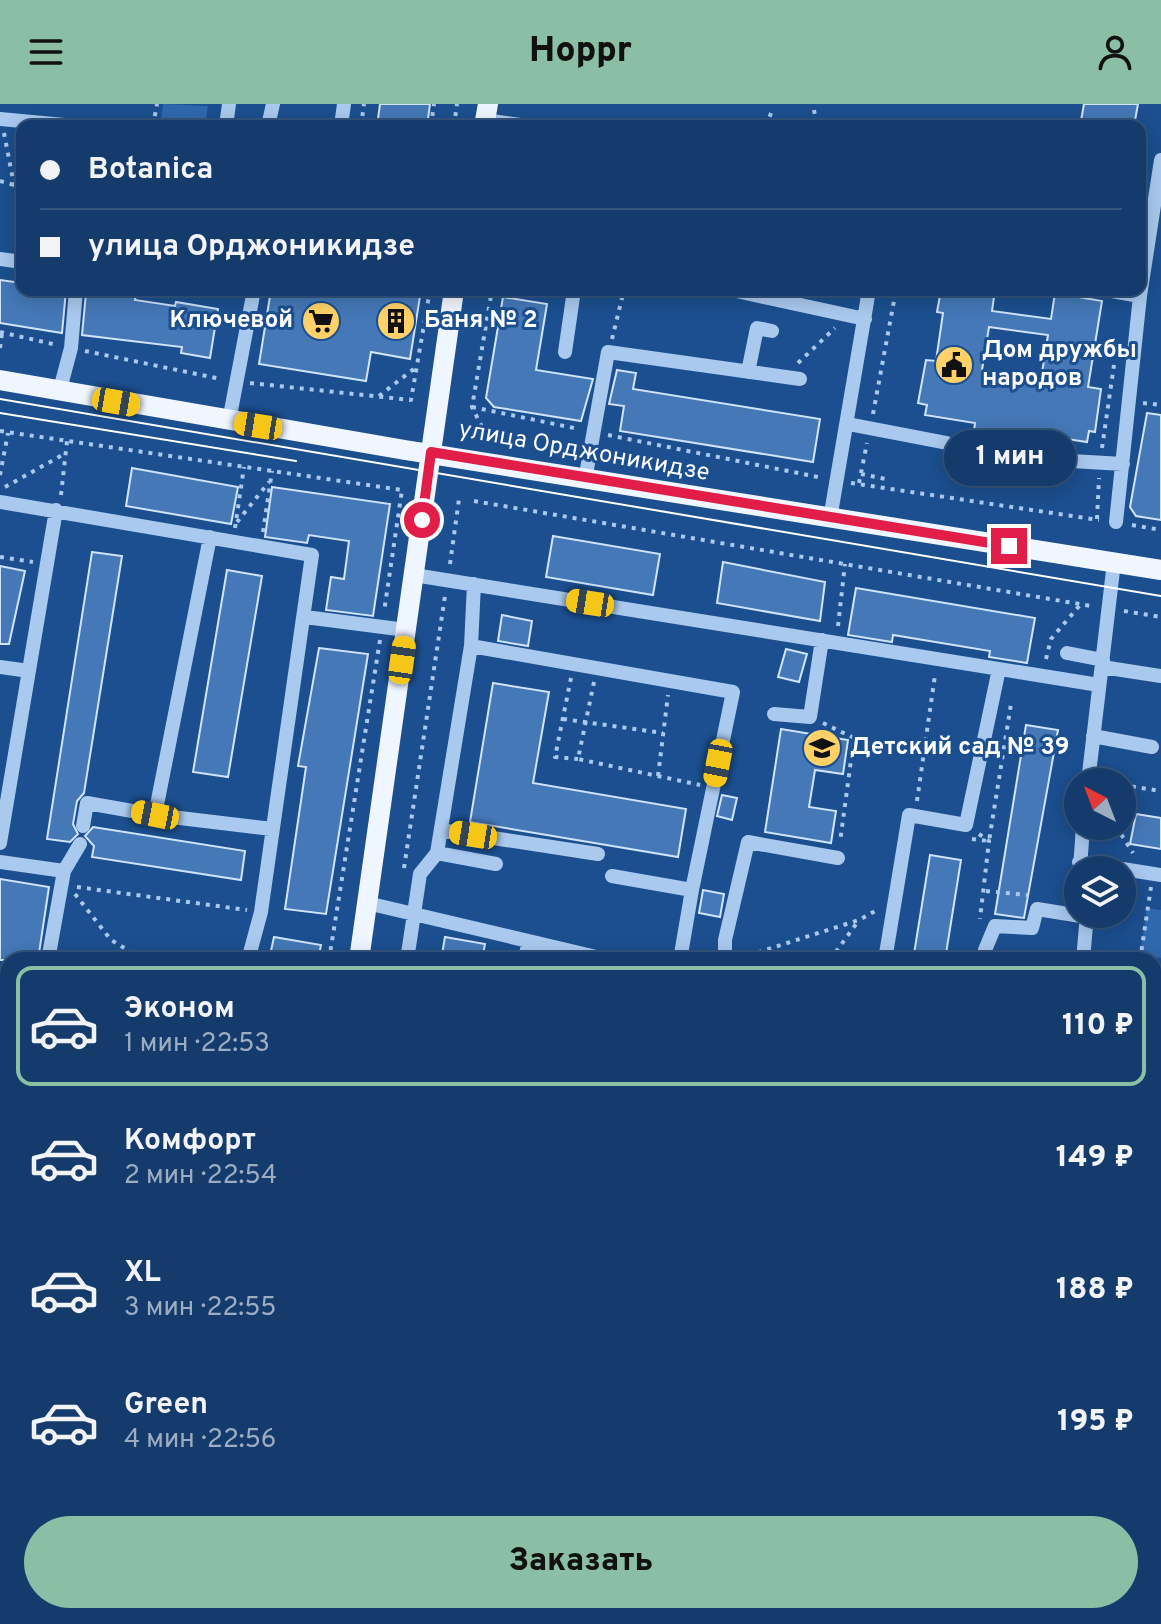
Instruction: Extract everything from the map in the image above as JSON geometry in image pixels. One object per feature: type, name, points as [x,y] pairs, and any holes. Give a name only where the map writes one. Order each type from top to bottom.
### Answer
[{"type":"main road","points":[[360,952],[453,296]]},
{"type":"main road","name":"улица Орджоникидзе","points":[[0,380],[59,393],[431,452],[585,480],[1161,570]]},
{"type":"street","points":[[1146,273],[1155,238],[1161,160]]},
{"type":"street","points":[[59,393],[71,348],[75,296]]},
{"type":"street","points":[[229,421],[253,296]]},
{"type":"street","points":[[565,352],[573,296]]},
{"type":"street","points":[[759,296],[865,319]]},
{"type":"street","points":[[830,519],[868,296]]},
{"type":"street","points":[[1116,522],[1140,296]]},
{"type":"street","points":[[748,372],[757,328],[772,331]]},
{"type":"street","points":[[585,480],[608,352],[793,378]]},
{"type":"street","points":[[848,424],[872,419],[947,443],[974,463],[1024,469],[1071,461],[1123,464]]},
{"type":"street","points":[[0,502],[312,555],[261,912],[250,952]]},
{"type":"street","points":[[0,843],[7,754],[29,671],[57,511]]},
{"type":"street","points":[[155,815],[210,537]]},
{"type":"street","points":[[1090,768],[1114,562]]},
{"type":"street","points":[[414,575],[1099,685]]},
{"type":"street","points":[[408,952],[420,874],[437,853],[471,646],[474,584]]},
{"type":"street","points":[[305,617],[406,630]]},
{"type":"street","points":[[774,714],[810,717],[829,641]]},
{"type":"street","points":[[471,646],[733,692],[681,952]]},
{"type":"street","points":[[1067,653],[1161,676]]},
{"type":"street","points":[[0,667],[29,671]]},
{"type":"street","points":[[886,952],[909,815],[966,825],[999,669]]},
{"type":"street","points":[[1093,736],[1152,747]]},
{"type":"street","points":[[83,826],[87,803],[155,815],[272,829]]},
{"type":"street","points":[[441,830],[598,854]]},
{"type":"street","points":[[725,952],[725,940],[748,842],[838,858]]},
{"type":"street","points":[[49,952],[64,871],[80,844]]},
{"type":"street","points":[[437,853],[496,864]]},
{"type":"street","points":[[0,862],[64,871]]},
{"type":"street","points":[[612,876],[692,890]]},
{"type":"street","points":[[367,903],[568,952]]},
{"type":"street","points":[[986,952],[995,926],[1032,928],[1037,909],[1064,912]]},
{"type":"street","points":[[1084,952],[1086,928]]},
{"type":"street","points":[[526,952],[528,944]]},
{"type":"path","points":[[814,110],[816,120]]},
{"type":"path","points":[[768,120],[771,113]]},
{"type":"path","points":[[1,119],[16,188]]},
{"type":"path","points":[[0,181],[14,185]]},
{"type":"path","points":[[0,348],[1,332],[236,382],[411,400],[429,296]]},
{"type":"path","points":[[482,427],[472,407],[491,296]]},
{"type":"path","points":[[608,352],[622,296]]},
{"type":"path","points":[[895,296],[859,483],[1097,519],[1100,462],[1116,351]]},
{"type":"path","points":[[793,378],[810,348],[850,316]]},
{"type":"path","points":[[379,396],[417,366]]},
{"type":"path","points":[[472,407],[835,481]]},
{"type":"path","points":[[872,419],[888,415]]},
{"type":"path","points":[[0,431],[402,490],[330,952]]},
{"type":"path","points":[[0,475],[8,433]]},
{"type":"path","points":[[57,511],[67,441]]},
{"type":"path","points":[[1026,452],[1040,445],[1055,447]]},
{"type":"path","points":[[0,490],[66,453]]},
{"type":"path","points":[[233,541],[244,467]]},
{"type":"path","points":[[260,546],[272,471]]},
{"type":"path","points":[[861,474],[886,479]]},
{"type":"path","points":[[235,524],[270,480]]},
{"type":"path","points":[[397,911],[459,499]]},
{"type":"path","points":[[474,501],[1161,617]]},
{"type":"path","points":[[0,557],[47,564]]},
{"type":"path","points":[[829,641],[845,564]]},
{"type":"path","points":[[573,664],[555,757],[713,787]]},
{"type":"path","points":[[578,759],[597,668]]},
{"type":"path","points":[[658,776],[670,681]]},
{"type":"path","points":[[915,816],[932,697]]},
{"type":"path","points":[[810,717],[854,738],[838,858]]},
{"type":"path","points":[[563,719],[663,733]]},
{"type":"path","points":[[1136,787],[1161,791]]},
{"type":"path","points":[[966,825],[989,841],[986,891],[1036,896],[1037,909]]},
{"type":"path","points":[[1127,840],[1153,874],[1141,952]]},
{"type":"path","points":[[131,952],[111,940],[68,886],[261,912]]},
{"type":"path","points":[[759,952],[859,920],[894,900]]},
{"type":"path","points":[[836,952],[859,920]]},
{"type":"shaded area","points":[[163,104],[208,106],[206,120],[161,120]]},
{"type":"shaded area","points":[[1147,908],[1161,910],[1161,952],[1140,952]]},
{"type":"building","points":[[380,104],[430,104],[428,120],[378,120]]},
{"type":"building","points":[[1084,104],[1138,104],[1135,120],[1081,120]]},
{"type":"building","points":[[0,280],[16,282],[16,296],[65,296],[62,333],[0,323]]},
{"type":"building","points":[[86,296],[136,296],[135,300],[175,306],[176,302],[218,309],[210,358],[181,353],[182,347],[82,335]]},
{"type":"building","name":"Ключевой","points":[[270,296],[420,296],[410,359],[371,352],[366,381],[259,364]]},
{"type":"building","name":"Дом дружбы народов","points":[[940,296],[994,296],[992,311],[1051,319],[1055,296],[1102,301],[1088,387],[1101,389],[1095,432],[1089,431],[1087,442],[1035,434],[1033,440],[974,431],[975,423],[925,415],[927,405],[918,403],[926,360],[936,361],[943,313],[937,312]],"holes":[[[989,327],[1048,335],[1041,379],[982,370]]]},
{"type":"building","points":[[503,297],[547,304],[536,370],[593,379],[581,421],[494,407],[486,398]]},
{"type":"building","points":[[617,370],[636,373],[633,389],[820,419],[813,462],[620,431],[624,406],[609,404]]},
{"type":"building","points":[[1147,413],[1161,415],[1161,520],[1136,516],[1130,507]]},
{"type":"building","points":[[132,468],[238,487],[231,524],[126,506]]},
{"type":"building","points":[[272,487],[390,504],[373,616],[326,610],[331,577],[344,579],[349,541],[309,535],[307,543],[265,537]]},
{"type":"building","points":[[553,536],[660,554],[653,595],[546,577]]},
{"type":"building","points":[[92,552],[122,556],[84,793],[77,801],[73,824],[78,834],[70,842],[47,839]]},
{"type":"building","points":[[723,562],[825,582],[820,621],[717,603]]},
{"type":"building","points":[[0,566],[25,571],[9,644],[0,644]]},
{"type":"building","points":[[227,570],[262,576],[228,777],[193,772]]},
{"type":"building","points":[[856,588],[1035,618],[1027,663],[989,657],[990,651],[893,635],[892,642],[848,635]]},
{"type":"building","points":[[502,615],[532,621],[528,646],[498,641]]},
{"type":"building","points":[[319,648],[368,654],[326,914],[285,909],[306,767],[298,766]]},
{"type":"building","points":[[786,649],[807,654],[799,682],[778,677]]},
{"type":"building","points":[[493,683],[549,692],[533,783],[686,809],[678,857],[470,822]]},
{"type":"building","points":[[1026,725],[1058,730],[1024,918],[995,914]]},
{"type":"building","points":[[781,729],[848,740],[843,774],[815,770],[809,807],[836,811],[831,843],[765,832]]},
{"type":"building","points":[[722,795],[737,798],[732,820],[717,816]]},
{"type":"building","points":[[1136,814],[1161,818],[1161,849],[1130,844],[1131,840],[1136,840]]},
{"type":"building","points":[[93,827],[245,851],[241,880],[92,857],[94,846],[85,836]]},
{"type":"building","points":[[930,855],[961,860],[946,952],[914,952]]},
{"type":"building","points":[[0,879],[49,887],[39,952],[0,952]]},
{"type":"building","points":[[703,890],[724,894],[720,917],[699,913]]},
{"type":"building","points":[[274,937],[321,945],[320,952],[271,952]]},
{"type":"building","points":[[445,937],[485,944],[484,952],[442,952]]},
{"type":"tram line","points":[[0,399],[1161,596]]},
{"type":"tram line","points":[[0,413],[296,461]]},
{"type":"place","name":"Ключевой","points":[[321,321]]},
{"type":"place","name":"Баня № 2","points":[[396,321]]},
{"type":"place","name":"Дом дружбы народов","points":[[954,365]]},
{"type":"place","name":"Детский сад № 39","points":[[822,748]]},
{"type":"route","points":[[422,520],[431,452],[585,480],[1009,546]]}]
